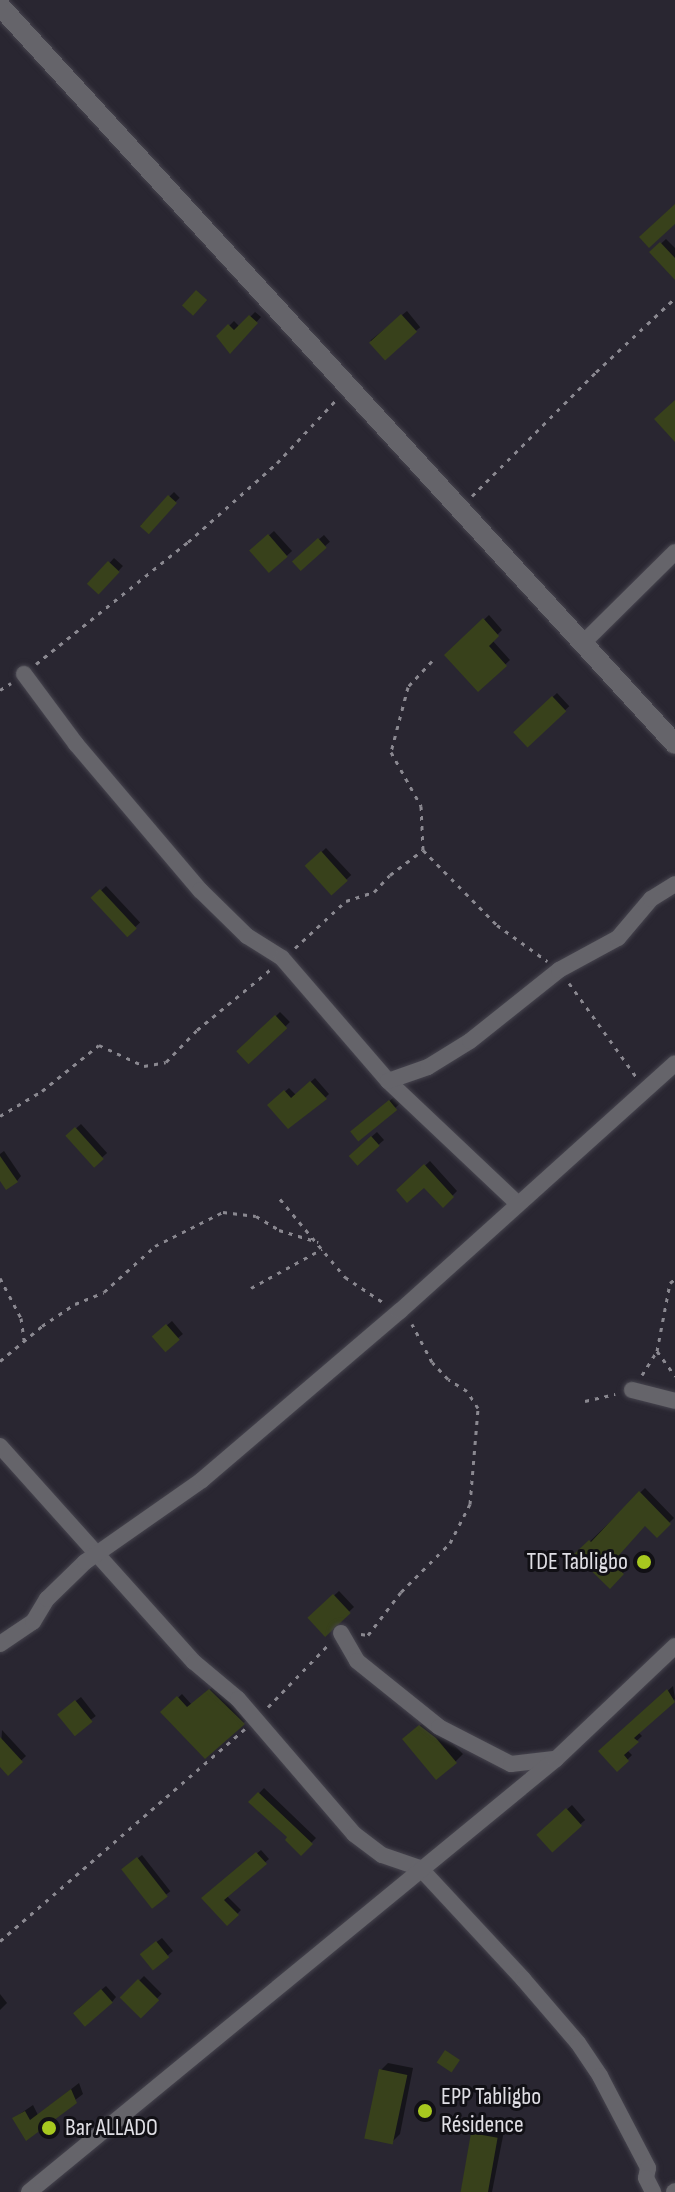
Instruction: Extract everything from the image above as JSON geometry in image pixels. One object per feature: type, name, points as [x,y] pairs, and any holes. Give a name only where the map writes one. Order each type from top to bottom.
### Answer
[{"type":"street","points":[[0,6],[675,744]]},
{"type":"street","points":[[583,643],[675,552]]},
{"type":"street","points":[[24,674],[76,744],[200,890],[247,936],[282,958],[388,1081],[517,1203]]},
{"type":"street","points":[[388,1081],[428,1067],[470,1041],[559,970],[618,938],[651,899],[675,884]]},
{"type":"street","points":[[0,1644],[33,1622],[47,1599],[85,1562],[202,1480],[400,1311],[675,1063]]},
{"type":"street","points":[[632,1390],[675,1401]]},
{"type":"street","points":[[0,1446],[194,1662],[238,1699],[354,1834],[382,1855],[420,1868],[578,2043],[600,2076],[648,2168],[646,2178],[653,2192]]},
{"type":"street","points":[[341,1633],[357,1661],[439,1727],[511,1764],[556,1759]]},
{"type":"street","points":[[29,2192],[556,1759],[675,1646]]},
{"type":"path","points":[[461,508],[596,372],[675,298]]},
{"type":"path","points":[[0,690],[188,542],[277,463],[349,386]]},
{"type":"path","points":[[432,661],[408,687],[391,752],[421,806],[423,850],[497,925],[559,970],[646,1090]]},
{"type":"path","points":[[0,1116],[42,1091],[99,1045],[144,1066],[166,1062],[197,1030],[346,901],[374,892],[390,875],[423,850]]},
{"type":"path","points":[[0,1941],[255,1721],[341,1633],[368,1635],[401,1592],[450,1543],[470,1504],[478,1408],[467,1391],[448,1379],[432,1362],[408,1312],[400,1311],[345,1277],[280,1199]]},
{"type":"path","points":[[0,1361],[75,1304],[104,1292],[155,1246],[223,1212],[256,1216],[279,1230],[318,1242]]},
{"type":"path","points":[[251,1288],[322,1249]]},
{"type":"path","points":[[0,1278],[21,1318],[24,1340]]},
{"type":"path","points":[[585,1401],[632,1390],[657,1351],[670,1283],[675,1279]]},
{"type":"path","points":[[657,1351],[675,1376]]},
{"type":"building","points":[[675,204],[675,224],[649,248],[639,237]]},
{"type":"building","points":[[660,242],[675,258],[675,280],[649,252]]},
{"type":"building","points":[[196,290],[207,300],[193,316],[182,306]]},
{"type":"building","points":[[401,314],[417,332],[385,361],[369,343]]},
{"type":"building","points":[[249,315],[258,323],[230,354],[216,336],[228,324],[234,330]]},
{"type":"building","points":[[675,400],[675,442],[654,419]]},
{"type":"building","points":[[168,495],[177,503],[149,534],[140,526]]},
{"type":"building","points":[[268,534],[288,557],[269,573],[249,550]]},
{"type":"building","points":[[318,538],[327,548],[301,571],[292,561]]},
{"type":"building","points":[[108,561],[120,572],[99,595],[87,584]]},
{"type":"building","points":[[483,618],[499,636],[489,646],[507,666],[478,692],[444,655]]},
{"type":"building","points":[[552,696],[566,711],[528,748],[513,732]]},
{"type":"building","points":[[321,851],[348,881],[331,895],[305,866]]},
{"type":"building","points":[[100,889],[137,928],[127,937],[90,898]]},
{"type":"building","points":[[275,1015],[287,1028],[249,1064],[236,1051]]},
{"type":"building","points":[[310,1081],[327,1099],[288,1129],[267,1105],[284,1090],[291,1098]]},
{"type":"building","points":[[389,1100],[397,1110],[358,1142],[350,1131]]},
{"type":"building","points":[[75,1127],[104,1159],[94,1168],[65,1136]]},
{"type":"building","points":[[371,1136],[380,1146],[357,1166],[349,1156]]},
{"type":"building","points":[[0,1156],[18,1182],[6,1190],[0,1181]]},
{"type":"building","points":[[424,1164],[454,1197],[443,1208],[424,1188],[407,1203],[396,1190]]},
{"type":"building","points":[[166,1324],[180,1340],[165,1352],[152,1336]]},
{"type":"building","points":[[639,1491],[671,1524],[657,1538],[645,1526],[612,1563],[624,1574],[610,1589],[574,1554],[589,1540],[591,1542]]},
{"type":"building","points":[[333,1594],[351,1613],[325,1637],[307,1618]]},
{"type":"building","points":[[209,1689],[245,1724],[205,1759],[160,1712],[177,1696],[187,1707]]},
{"type":"building","points":[[667,1689],[675,1702],[634,1738],[639,1742],[624,1755],[629,1761],[617,1772],[598,1751]]},
{"type":"building","points":[[75,1700],[93,1722],[75,1736],[57,1714]]},
{"type":"building","points":[[419,1725],[436,1738],[457,1763],[436,1780],[402,1739]]},
{"type":"building","points":[[0,1737],[23,1762],[8,1776],[0,1767]]},
{"type":"building","points":[[258,1792],[313,1844],[301,1856],[285,1840],[287,1837],[248,1802]]},
{"type":"building","points":[[566,1808],[582,1826],[552,1853],[536,1835]]},
{"type":"building","points":[[256,1852],[267,1864],[224,1900],[239,1915],[227,1926],[201,1898]]},
{"type":"building","points":[[137,1857],[168,1896],[152,1909],[121,1869]]},
{"type":"building","points":[[156,1941],[169,1957],[153,1971],[140,1954]]},
{"type":"building","points":[[138,1979],[159,2000],[141,2019],[120,1997]]},
{"type":"building","points":[[101,1989],[113,2003],[85,2027],[73,2013]]},
{"type":"building","points":[[445,2050],[460,2060],[452,2073],[437,2062]]},
{"type":"building","points":[[379,2069],[407,2075],[393,2144],[364,2138]]},
{"type":"building","points":[[71,2089],[77,2103],[26,2141],[12,2118],[25,2111],[30,2120]]},
{"type":"building","points":[[471,2133],[498,2138],[488,2192],[461,2192]]},
{"type":"place","name":"TDE Tabligbo","points":[[644,1562]]},
{"type":"place","name":"EPP Tabligbo Résidence","points":[[425,2111]]},
{"type":"place","name":"Bar ALLADO","points":[[49,2128]]}]
